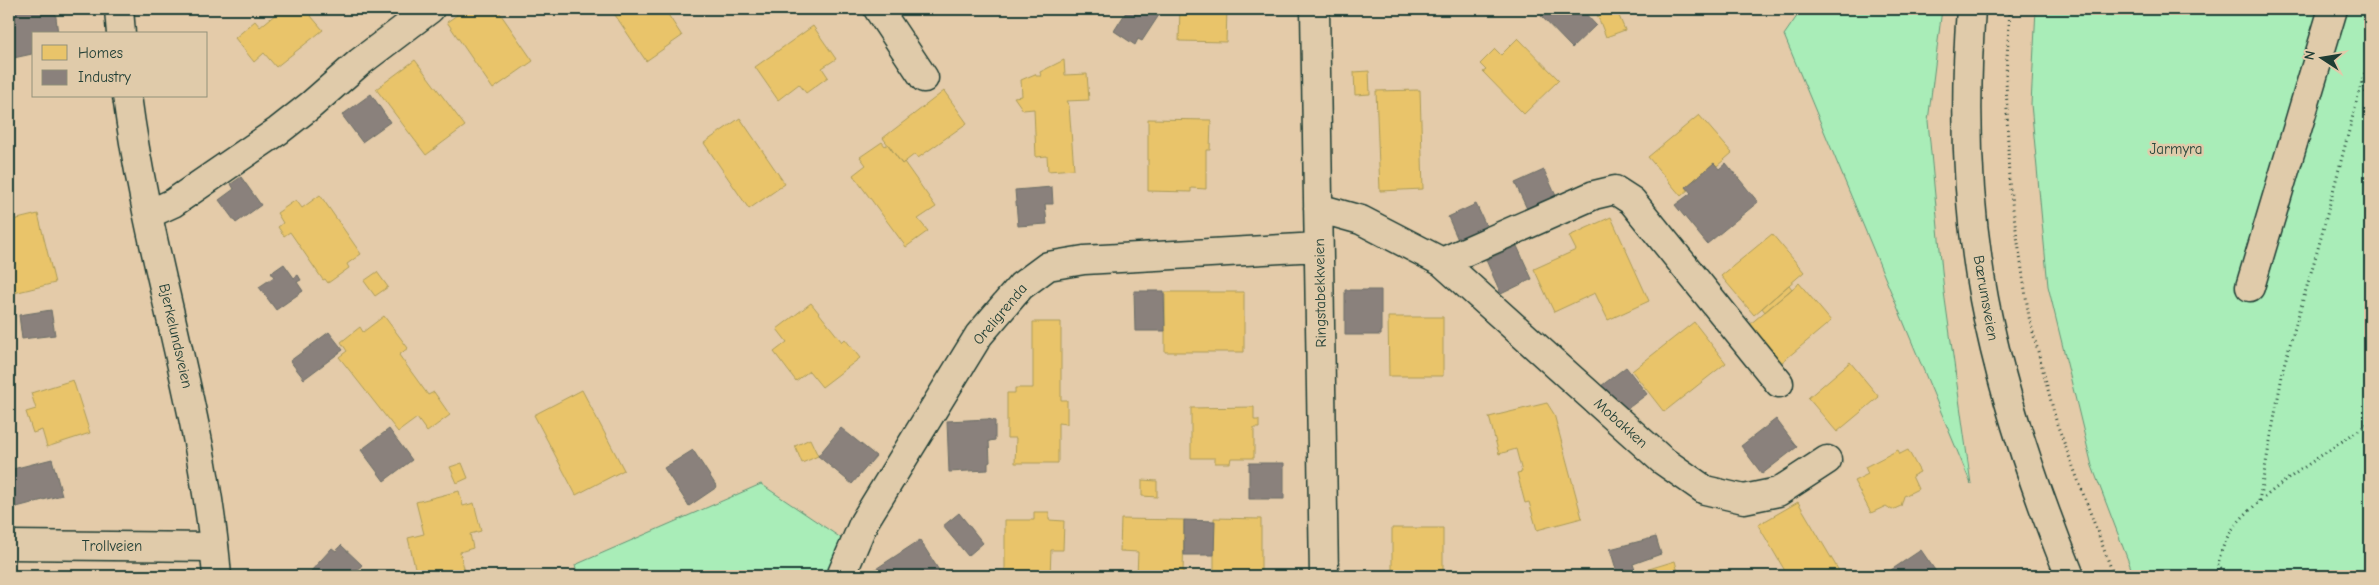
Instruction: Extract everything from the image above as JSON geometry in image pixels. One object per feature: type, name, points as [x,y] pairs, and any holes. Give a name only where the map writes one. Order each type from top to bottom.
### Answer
[{"type":"street","points":[[119,9],[120,32]]},
{"type":"street","points":[[149,214],[172,202],[278,131],[360,62],[430,9]]},
{"type":"street","points":[[878,9],[924,78]]},
{"type":"street","name":"Ringstabekkveien","points":[[1315,9],[1324,576]]},
{"type":"street","name":"Bærumsveien","points":[[1972,9],[1968,51],[1968,136],[1974,220],[1984,298],[2016,424],[2048,522],[2070,576]]},
{"type":"street","points":[[2250,287],[2332,9]]},
{"type":"street","name":"Bjerkelundsveien","points":[[127,98],[149,214],[197,430],[217,576]]},
{"type":"street","points":[[1442,262],[1594,195],[1615,190],[1632,201],[1779,383]]},
{"type":"street","name":"Mobakken","points":[[1318,208],[1361,220],[1442,262],[1662,460],[1705,490],[1744,499],[1778,492],[1827,460]]},
{"type":"street","name":"Oreligrenda","points":[[841,576],[864,522],[979,335],[1021,286],[1048,266],[1084,260],[1318,247]]},
{"type":"street","name":"Trollveien","points":[[9,545],[214,547]]},
{"type":"path","points":[[2010,9],[2006,74],[2009,182],[2029,317],[2057,424],[2114,576]]},
{"type":"path","points":[[2259,501],[2284,365],[2319,245],[2362,80],[2370,58]]},
{"type":"path","points":[[2362,80],[2370,105]]},
{"type":"path","points":[[2218,576],[2218,562],[2229,535],[2259,501],[2370,422]]},
{"type":"path","points":[[2218,562],[2225,576]]},
{"type":"green space","points":[[1802,9],[1942,9],[1928,121],[1944,292],[1971,484],[1784,35]]},
{"type":"green space","name":"Jarmyra","points":[[2036,9],[2370,9],[2370,576],[2134,576],[2092,466],[2048,286],[2031,104]]},
{"type":"green space","points":[[761,484],[841,538],[830,576],[578,576],[575,565]]},
{"type":"building: Homes","points":[[282,9],[305,9],[323,30],[276,67],[264,53],[254,62],[235,38],[255,21],[260,27]]},
{"type":"building: Homes","points":[[455,9],[497,9],[533,61],[493,89],[447,22],[457,15]]},
{"type":"building: Homes","points":[[611,9],[674,9],[667,13],[682,36],[646,61]]},
{"type":"building: Homes","points":[[1180,9],[1227,9],[1226,42],[1179,41]]},
{"type":"building: Homes","points":[[1595,9],[1616,9],[1625,30],[1606,37]]},
{"type":"building: Homes","points":[[813,26],[836,59],[822,68],[828,77],[806,93],[799,84],[778,100],[755,67]]},
{"type":"building: Homes","points":[[1518,38],[1559,80],[1524,114],[1483,72],[1486,70],[1480,64],[1495,49],[1501,55]]},
{"type":"building: Homes","points":[[415,60],[465,126],[426,155],[376,89]]},
{"type":"building: Homes","points":[[1064,60],[1065,75],[1087,74],[1089,100],[1066,101],[1069,106],[1074,169],[1048,171],[1047,156],[1036,157],[1034,109],[1023,110],[1014,97],[1022,96],[1021,80],[1035,74],[1036,76],[1041,76],[1040,72]]},
{"type":"building: Homes","points":[[1369,71],[1370,94],[1355,95],[1354,72]]},
{"type":"building: Homes","points":[[1420,90],[1423,189],[1380,191],[1376,91]]},
{"type":"building: Homes","points":[[944,91],[967,123],[918,158],[915,154],[902,164],[883,138]]},
{"type":"building: Homes","points":[[1699,115],[1732,153],[1717,166],[1714,163],[1686,187],[1689,189],[1681,196],[1648,157]]},
{"type":"building: Homes","points":[[740,118],[785,184],[749,209],[704,143]]},
{"type":"building: Homes","points":[[1148,119],[1211,120],[1210,150],[1206,150],[1206,189],[1191,188],[1191,192],[1148,191]]},
{"type":"building: Homes","points":[[882,142],[885,146],[888,144],[902,164],[904,162],[936,207],[918,219],[928,231],[906,247],[853,175],[866,165],[860,157]]},
{"type":"building: Homes","points":[[320,195],[361,254],[347,264],[349,268],[328,283],[325,279],[323,280],[290,232],[284,236],[278,227],[283,223],[277,213],[296,200],[302,208]]},
{"type":"building: Homes","points":[[38,214],[55,283],[14,293],[9,272],[9,221]]},
{"type":"building: Homes","points":[[1611,217],[1649,301],[1608,320],[1595,293],[1554,312],[1534,269],[1576,250],[1569,236]]},
{"type":"building: Homes","points":[[1772,234],[1804,272],[1754,315],[1721,276]]},
{"type":"building: Homes","points":[[377,272],[388,287],[375,296],[364,281]]},
{"type":"building: Homes","points":[[1799,283],[1831,321],[1781,363],[1749,325]]},
{"type":"building: Homes","points":[[1789,285],[1792,289],[1765,312],[1762,308]]},
{"type":"building: Homes","points":[[1165,292],[1244,292],[1244,352],[1165,352]]},
{"type":"building: Homes","points":[[811,303],[842,342],[845,339],[860,358],[822,387],[809,371],[796,381],[774,352],[787,342],[777,329]]},
{"type":"building: Homes","points":[[384,316],[408,348],[399,355],[428,395],[434,392],[450,415],[427,432],[417,418],[398,432],[339,357],[347,351],[341,342],[360,327],[363,332]]},
{"type":"building: Homes","points":[[1388,317],[1443,317],[1443,376],[1389,376]]},
{"type":"building: Homes","points":[[1033,322],[1061,322],[1061,400],[1067,400],[1067,424],[1058,423],[1058,463],[1015,463],[1016,438],[1007,438],[1007,393],[1015,393],[1015,388],[1033,388]]},
{"type":"building: Homes","points":[[1694,322],[1726,363],[1664,412],[1632,371]]},
{"type":"building: Homes","points":[[1850,362],[1879,397],[1837,432],[1808,398]]},
{"type":"building: Homes","points":[[73,380],[90,433],[47,447],[42,430],[33,433],[26,412],[36,409],[31,393]]},
{"type":"building: Homes","points":[[582,390],[624,470],[576,495],[534,415]]},
{"type":"building: Homes","points":[[1547,403],[1554,414],[1582,518],[1537,530],[1529,502],[1525,503],[1517,473],[1522,472],[1516,449],[1499,454],[1489,417]]},
{"type":"building: Homes","points":[[1254,407],[1254,420],[1259,420],[1259,428],[1254,428],[1254,458],[1231,458],[1230,463],[1215,463],[1215,458],[1191,458],[1191,408]]},
{"type":"building: Homes","points":[[810,439],[818,456],[802,463],[795,446]]},
{"type":"building: Homes","points":[[1898,450],[1900,454],[1908,450],[1920,472],[1912,476],[1918,489],[1904,496],[1901,506],[1892,510],[1886,506],[1871,513],[1854,481],[1868,474],[1865,467]]},
{"type":"building: Homes","points":[[462,463],[468,478],[457,483],[450,467]]},
{"type":"building: Homes","points":[[1142,480],[1157,481],[1157,497],[1142,496]]},
{"type":"building: Homes","points":[[459,491],[463,506],[474,503],[481,531],[470,534],[473,548],[460,552],[466,576],[417,576],[408,538],[424,534],[416,502]]},
{"type":"building: Homes","points":[[1798,502],[1842,576],[1788,576],[1758,525]]},
{"type":"building: Homes","points":[[1034,512],[1049,512],[1049,520],[1064,521],[1063,550],[1051,550],[1050,576],[1005,576],[1005,520],[1034,520]]},
{"type":"building: Homes","points":[[1214,518],[1261,519],[1261,574],[1214,574]]},
{"type":"building: Homes","points":[[1121,519],[1184,520],[1183,575],[1137,575],[1138,552],[1120,551]]},
{"type":"building: Homes","points":[[1392,528],[1443,528],[1443,576],[1392,576]]},
{"type":"building: Homes","points":[[1675,561],[1679,576],[1624,576],[1636,573]]},
{"type":"building: Industry","points":[[9,9],[55,9],[58,32],[32,32],[32,54],[9,59]]},
{"type":"building: Industry","points":[[180,9],[191,9],[184,14]]},
{"type":"building: Industry","points":[[1128,9],[1163,9],[1142,41],[1138,39],[1135,45],[1114,31]]},
{"type":"building: Industry","points":[[1548,9],[1581,9],[1596,25],[1572,48],[1541,16]]},
{"type":"building: Industry","points":[[371,94],[390,122],[362,142],[342,115]]},
{"type":"building: Industry","points":[[1714,163],[1719,169],[1726,163],[1758,202],[1707,244],[1675,205],[1691,193],[1686,187]]},
{"type":"building: Industry","points":[[1544,170],[1557,198],[1528,211],[1515,183]]},
{"type":"building: Industry","points":[[241,177],[261,205],[236,223],[219,200],[234,189],[231,184]]},
{"type":"building: Industry","points":[[1052,187],[1053,204],[1045,204],[1047,224],[1018,226],[1015,190]]},
{"type":"building: Industry","points":[[1476,204],[1488,230],[1459,242],[1448,217]]},
{"type":"building: Industry","points":[[1517,246],[1532,279],[1501,294],[1486,260]]},
{"type":"building: Industry","points":[[284,264],[294,278],[298,275],[301,280],[297,282],[303,291],[276,310],[259,287],[274,277],[271,273]]},
{"type":"building: Industry","points":[[1345,290],[1381,290],[1381,335],[1345,335]]},
{"type":"building: Industry","points":[[1134,291],[1164,291],[1165,331],[1135,331]]},
{"type":"building: Industry","points":[[51,310],[55,335],[22,339],[19,315]]},
{"type":"building: Industry","points":[[329,332],[343,350],[304,379],[290,361]]},
{"type":"building: Industry","points":[[1626,367],[1647,394],[1622,413],[1601,386]]},
{"type":"building: Industry","points":[[988,419],[995,421],[995,440],[989,441],[990,462],[988,463],[988,470],[949,472],[947,421]]},
{"type":"building: Industry","points":[[1776,419],[1797,447],[1762,474],[1741,446]]},
{"type":"building: Industry","points":[[841,428],[876,456],[852,484],[818,456]]},
{"type":"building: Industry","points":[[389,429],[412,460],[384,481],[361,450]]},
{"type":"building: Industry","points":[[693,450],[717,487],[689,506],[664,468]]},
{"type":"building: Industry","points":[[52,459],[62,495],[9,509],[9,470]]},
{"type":"building: Industry","points":[[1249,463],[1284,463],[1284,499],[1249,499]]},
{"type":"building: Industry","points":[[959,513],[983,543],[968,556],[943,526]]},
{"type":"building: Industry","points":[[1184,520],[1215,521],[1214,555],[1184,555]]},
{"type":"building: Industry","points":[[1656,537],[1661,554],[1633,564],[1636,573],[1618,576],[1610,549]]},
{"type":"building: Industry","points":[[920,540],[940,572],[934,576],[865,576]]},
{"type":"building: Industry","points":[[341,545],[362,565],[357,571],[361,574],[359,576],[316,576],[311,571],[332,548],[336,551]]},
{"type":"building: Industry","points":[[1921,550],[1939,576],[1895,576],[1891,570]]}]
